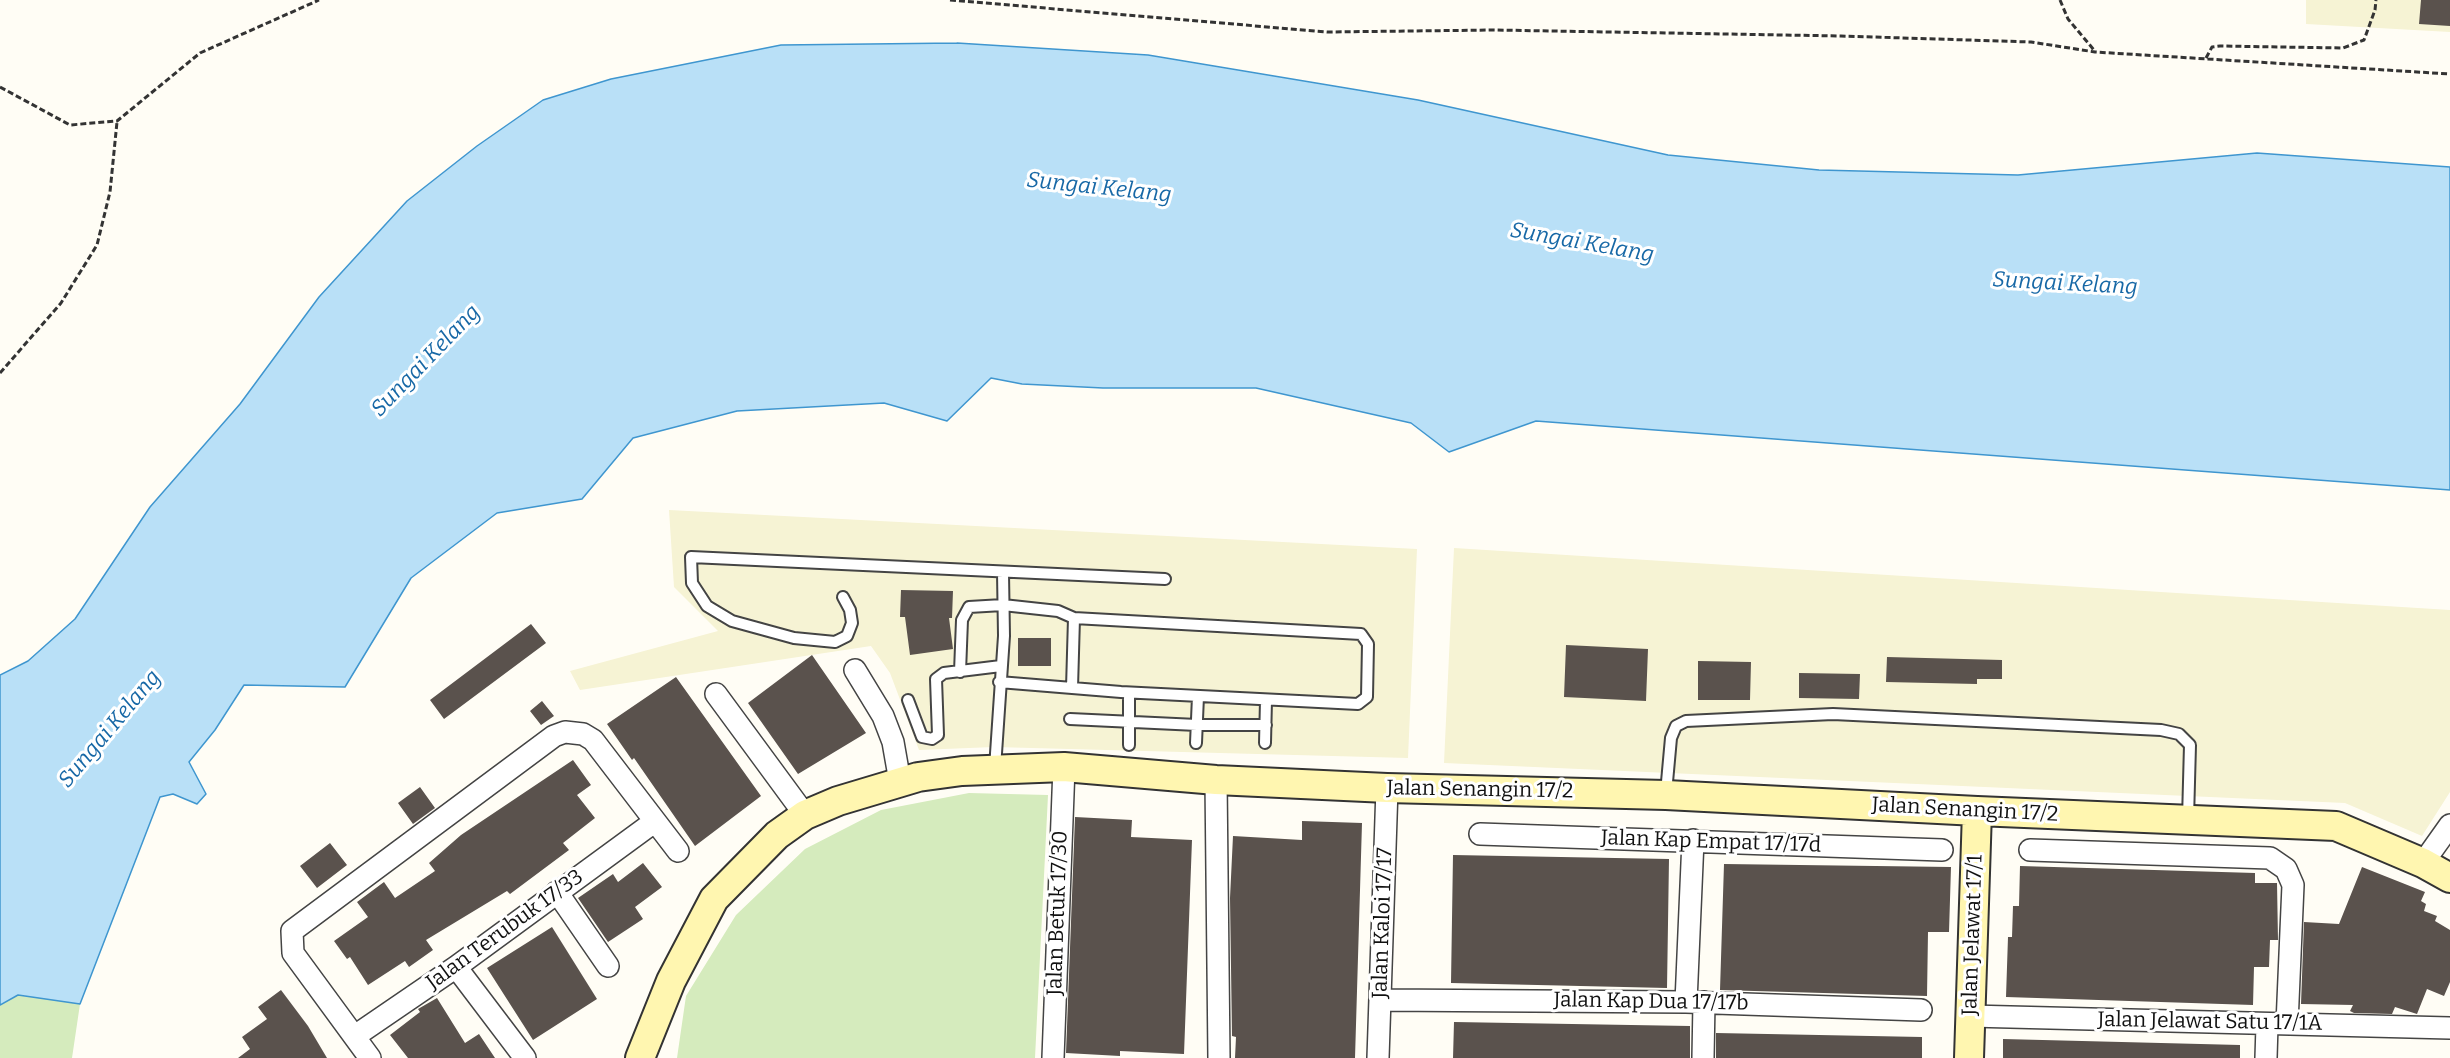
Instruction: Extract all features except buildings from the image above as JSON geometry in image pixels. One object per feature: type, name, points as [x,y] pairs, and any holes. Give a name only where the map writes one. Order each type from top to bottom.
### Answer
[{"type":"street","points":[[855,670],[883,716],[893,742],[900,782]]},
{"type":"street","points":[[716,694],[805,815]]},
{"type":"street","points":[[370,1058],[293,953],[292,931],[554,736],[565,732],[583,734],[593,740],[678,851]]},
{"type":"street","name":"Jalan Senangin 17/2","points":[[640,1058],[671,981],[714,898],[777,835],[805,815],[838,801],[900,782],[995,769],[1064,767],[1216,780],[1387,788],[1666,795],[2336,826],[2423,863],[2450,878]]},
{"type":"street","name":"Jalan Betuk 17/30","points":[[1053,1058],[1064,767]]},
{"type":"street","points":[[1216,780],[1219,1058]]},
{"type":"street","name":"Jalan Kaloi 17/17","points":[[1378,1058],[1387,788]]},
{"type":"street","name":"Jalan Jelawat 17/1","points":[[1969,1058],[1977,811]]},
{"type":"street","name":"Jalan Terubuk 17/33","points":[[355,1036],[456,967],[654,822]]},
{"type":"street","points":[[2423,863],[2450,825]]},
{"type":"street","name":"Jalan Kap Empat 17/17d","points":[[1480,834],[1941,850]]},
{"type":"street","points":[[1693,840],[1695,1002],[1703,1058]]},
{"type":"street","points":[[2030,850],[2270,858],[2286,869],[2293,885],[2277,1024],[2266,1058]]},
{"type":"street","points":[[557,892],[608,966]]},
{"type":"street","points":[[456,967],[525,1058]]},
{"type":"street","name":"Jalan Kap Dua 17/17b","points":[[1380,1000],[1695,1002],[1921,1010]]},
{"type":"street","name":"Jalan Jelawat Satu 17/1A","points":[[1970,1016],[2450,1028]]},
{"type":"lane","points":[[843,597],[850,610],[852,623],[847,636],[835,642],[794,638],[732,621],[707,606],[692,583],[691,557],[1165,579]]},
{"type":"lane","points":[[995,769],[1003,573]]},
{"type":"lane","points":[[960,672],[962,620],[969,607],[1003,605],[1058,611],[1074,618],[1361,634],[1368,644],[1367,698],[1358,704],[1129,693],[999,682]]},
{"type":"lane","points":[[1072,688],[1074,618]]},
{"type":"lane","points":[[908,700],[922,737],[932,739],[938,735],[936,679],[944,673],[1001,666]]},
{"type":"lane","points":[[1129,693],[1129,745]]},
{"type":"lane","points":[[1196,743],[1198,696]]},
{"type":"lane","points":[[1265,743],[1266,700]]},
{"type":"lane","points":[[1666,795],[1671,738],[1676,726],[1686,721],[1857,715],[2161,730],[2179,734],[2190,745],[2188,819]]},
{"type":"lane","points":[[1070,719],[1197,725],[1266,725]]},
{"type":"path","points":[[0,87],[70,124],[117,121],[200,53],[319,0]]},
{"type":"path","points":[[950,0],[1327,32],[1494,30],[1853,36],[2031,42],[2095,52],[2450,74]]},
{"type":"path","points":[[2060,0],[2068,19],[2095,52]]},
{"type":"path","points":[[2206,58],[2212,47],[2220,46],[2343,48],[2364,40],[2376,0]]},
{"type":"path","points":[[0,373],[61,303],[97,245],[110,192],[117,121]]},
{"type":"shaded area","points":[[2306,0],[2450,0],[2450,32],[2306,24]]},
{"type":"shaded area","points":[[669,510],[1417,549],[1408,758],[994,747],[919,750],[890,673],[871,646],[580,690],[570,671],[718,631],[674,587]]},
{"type":"shaded area","points":[[1454,548],[2450,610],[2450,792],[2422,836],[2345,803],[1444,763]]},
{"type":"green space","points":[[969,793],[1048,795],[1035,1058],[677,1058],[686,996],[736,915],[805,849],[881,810]]},
{"type":"green space","points":[[18,995],[80,1004],[72,1058],[0,1058],[0,1005]]},
{"type":"water","name":"Sungai Kelang","points":[[957,43],[1148,55],[1418,100],[1668,155],[1819,170],[2018,175],[2257,153],[2450,167],[2450,490],[1536,421],[1449,452],[1411,423],[1256,388],[1103,388],[1022,384],[991,378],[947,421],[884,403],[737,411],[633,438],[582,499],[497,513],[411,578],[345,687],[244,685],[215,730],[189,762],[206,794],[197,804],[173,794],[160,797],[80,1004],[18,995],[0,1005],[0,675],[28,661],[75,619],[150,507],[240,404],[319,297],[407,201],[477,146],[543,100],[611,79],[781,45]]}]
